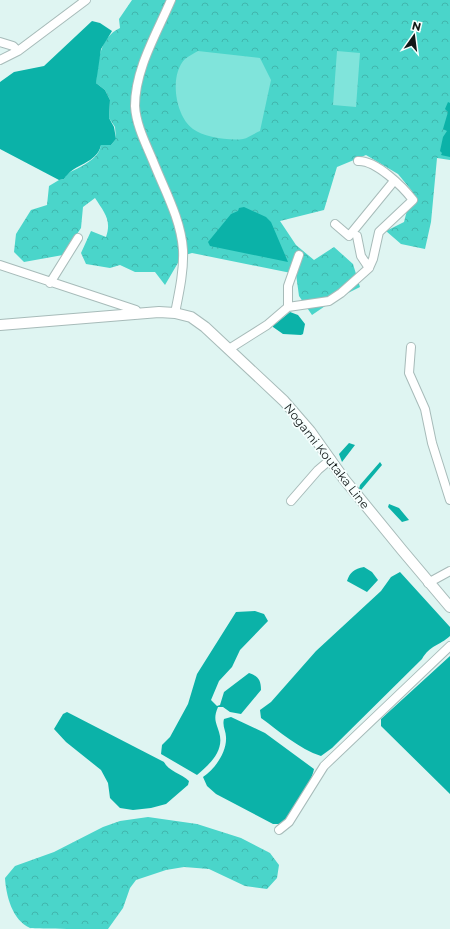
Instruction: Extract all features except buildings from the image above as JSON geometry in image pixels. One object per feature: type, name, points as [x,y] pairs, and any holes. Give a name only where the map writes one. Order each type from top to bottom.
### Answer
[{"type":"main road","name":"Nogami Koutaka Line","points":[[0,325],[159,312],[175,313],[191,318],[205,327],[230,349],[284,402],[331,459],[344,479],[428,583],[450,607]]},
{"type":"street","points":[[0,60],[18,51],[86,0]]},
{"type":"street","points":[[171,0],[141,69],[136,89],[135,107],[139,128],[180,231],[183,250],[181,285],[175,313]]},
{"type":"street","points":[[0,42],[13,46],[18,51]]},
{"type":"street","points":[[230,349],[267,325],[288,307],[329,301],[369,268],[374,259],[379,232],[413,200],[405,190],[394,181],[367,162],[358,161]]},
{"type":"street","points":[[335,224],[349,236],[394,181]]},
{"type":"street","points":[[357,236],[361,256],[369,268]]},
{"type":"street","points":[[50,283],[78,238]]},
{"type":"street","points":[[288,307],[288,286],[299,254]]},
{"type":"street","points":[[0,265],[50,283],[136,310],[138,314]]},
{"type":"street","points":[[411,346],[409,373],[426,409],[432,443],[450,500]]},
{"type":"street","points":[[291,502],[318,470],[331,459]]},
{"type":"street","points":[[428,583],[450,571]]},
{"type":"street","points":[[279,830],[289,822],[324,766],[450,646]]},
{"type":"green space","points":[[132,0],[450,0],[450,160],[437,158],[431,222],[425,249],[401,244],[386,231],[404,222],[412,191],[398,174],[366,155],[337,167],[324,210],[280,221],[296,245],[314,260],[334,247],[353,264],[360,287],[334,300],[312,315],[299,296],[296,274],[192,253],[182,256],[165,285],[155,272],[135,272],[120,265],[110,268],[86,264],[81,253],[91,231],[106,237],[108,231],[108,221],[95,198],[83,207],[81,228],[63,255],[24,262],[14,252],[16,234],[31,210],[47,205],[49,186],[59,180],[64,179],[67,174],[93,159],[97,155],[101,145],[111,145],[116,139],[115,127],[109,118],[110,100],[105,90],[96,83],[99,59],[104,44],[113,32],[120,28],[119,19]]},
{"type":"green space","points":[[148,817],[197,824],[241,838],[270,853],[279,865],[277,878],[267,889],[245,886],[209,869],[184,867],[166,870],[136,880],[130,888],[123,908],[108,929],[30,928],[14,913],[7,892],[5,878],[15,866],[54,852],[103,827],[120,821]]},
{"type":"shaded area","points":[[92,21],[100,23],[112,31],[101,49],[96,83],[105,90],[110,100],[109,118],[114,127],[116,139],[111,145],[101,145],[95,156],[73,170],[64,179],[59,180],[0,149],[0,82],[14,72],[44,66]]},
{"type":"shaded area","points":[[198,51],[260,58],[271,80],[260,131],[243,139],[224,139],[197,132],[187,123],[178,105],[176,95],[177,75],[180,66],[185,59]]},
{"type":"shaded area","points":[[337,51],[360,53],[356,107],[333,105]]},
{"type":"shaded area","points":[[448,102],[450,103],[450,157],[441,155],[442,153],[440,151],[443,137],[447,131],[443,129],[448,112],[445,109]]},
{"type":"shaded area","points":[[244,207],[266,217],[271,222],[288,262],[210,246],[208,242],[231,214],[238,211],[239,208]]},
{"type":"shaded area","points":[[290,312],[298,315],[305,324],[303,334],[283,334],[273,327]]},
{"type":"shaded area","points":[[349,443],[355,445],[342,462],[339,454]]},
{"type":"shaded area","points":[[380,462],[382,465],[361,490],[359,489],[360,485]]},
{"type":"shaded area","points":[[389,504],[399,508],[409,520],[402,522],[388,507]]},
{"type":"shaded area","points":[[364,567],[372,572],[378,580],[367,592],[347,581],[353,571]]},
{"type":"shaded area","points":[[400,572],[450,627],[450,636],[431,648],[422,659],[332,748],[321,756],[297,744],[261,718],[260,710],[271,702],[316,651],[381,591],[391,577]]},
{"type":"shaded area","points":[[255,611],[264,614],[268,621],[240,650],[232,667],[219,681],[211,700],[217,706],[220,705],[224,692],[249,673],[258,679],[261,690],[241,714],[230,712],[223,707],[218,707],[215,718],[219,732],[220,745],[215,756],[197,775],[161,754],[162,745],[170,737],[188,704],[197,674],[236,612]]},
{"type":"shaded area","points":[[450,656],[450,794],[381,726],[381,719]]},
{"type":"shaded area","points":[[67,712],[164,762],[169,768],[189,781],[188,785],[166,804],[151,808],[133,810],[120,808],[110,798],[108,783],[101,770],[66,742],[54,729],[63,714]]},
{"type":"shaded area","points":[[231,717],[265,733],[314,769],[313,775],[302,798],[292,814],[283,823],[273,824],[216,794],[207,786],[203,777],[216,765],[225,748],[226,735],[223,724],[224,719]]}]
